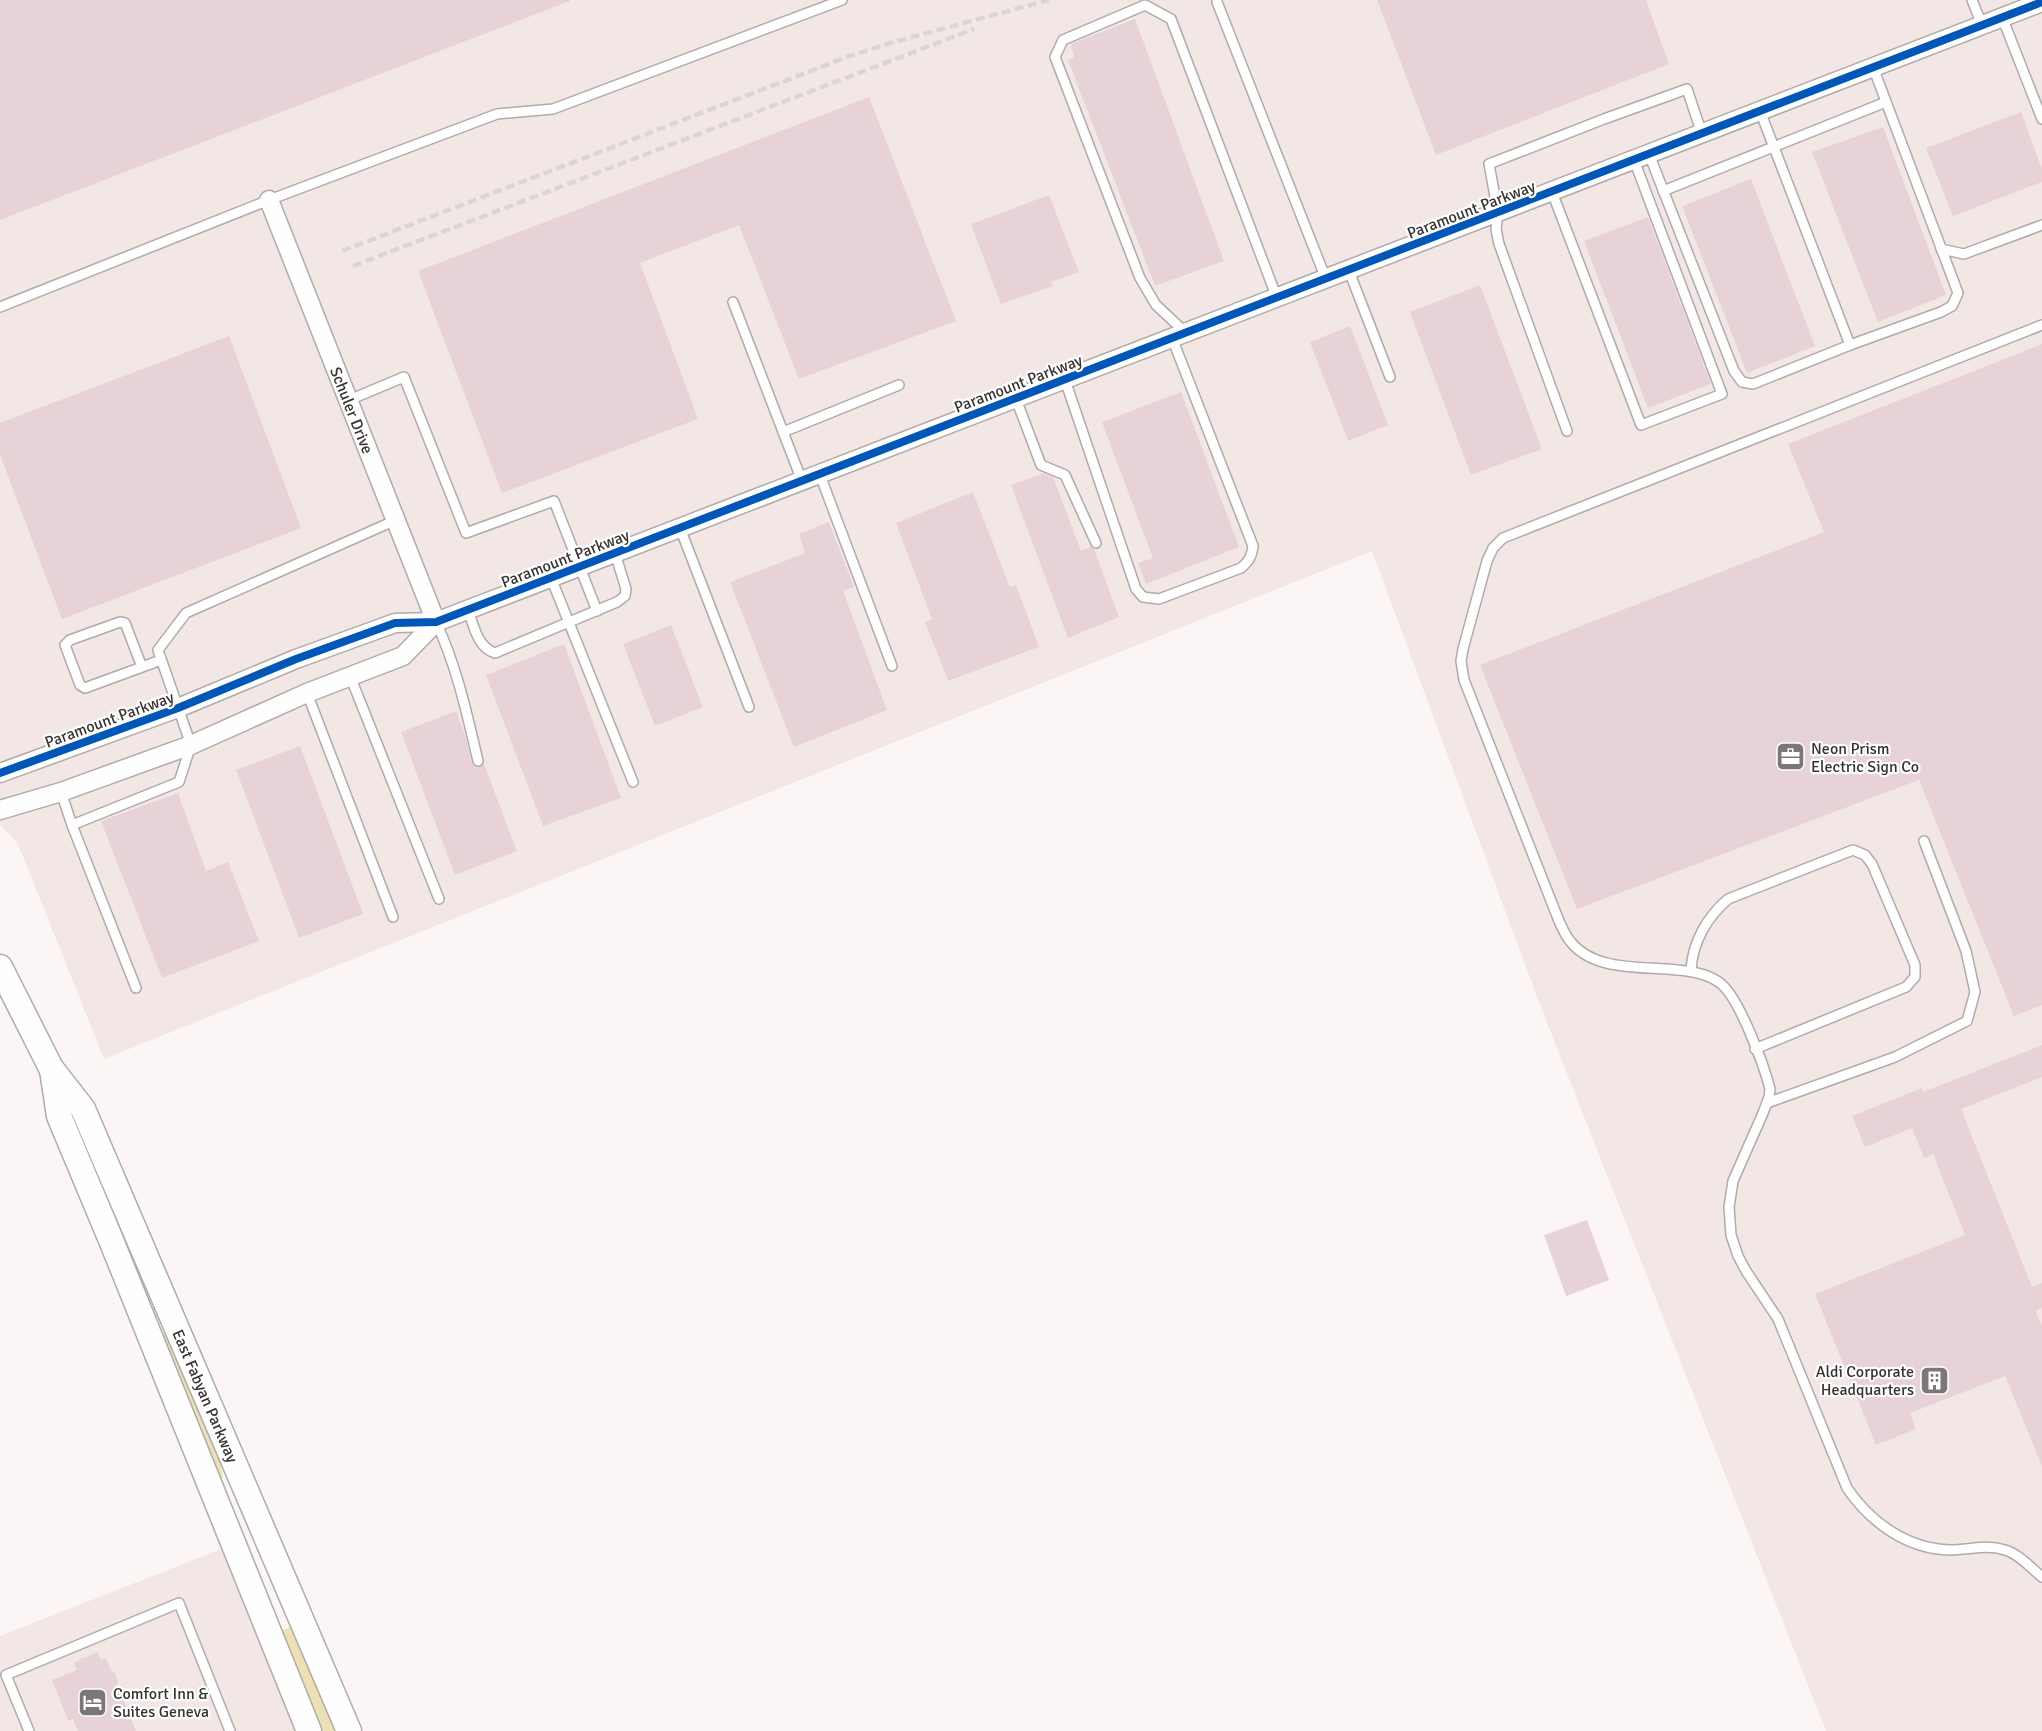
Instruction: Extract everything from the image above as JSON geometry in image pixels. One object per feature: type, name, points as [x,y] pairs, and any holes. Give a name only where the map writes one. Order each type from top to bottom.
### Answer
[{"type":"main road","name":"East Fabyan Parkway","points":[[0,967],[51,1068],[83,1109],[349,1731]]},
{"type":"main road","name":"East Fabyan Parkway","points":[[51,1068],[59,1116],[309,1731]]},
{"type":"street","name":"Paramount Parkway","points":[[0,773],[178,708],[296,659],[395,623],[436,622],[468,610],[2042,3]]},
{"type":"street","name":"Schuler Drive","points":[[269,200],[436,622]]},
{"type":"street","name":"Paramount Parkway","points":[[0,810],[61,792],[191,745],[307,693],[403,656],[436,622]]},
{"type":"lane","points":[[0,306],[269,200],[497,114],[553,109],[842,0]]},
{"type":"lane","points":[[1972,0],[1982,25]]},
{"type":"lane","points":[[1217,2],[1326,279]]},
{"type":"lane","points":[[1065,380],[1136,589],[1143,597],[1159,599],[1241,568],[1248,563],[1252,556],[1253,546],[1179,336],[1140,278],[1054,57],[1063,40],[1145,5],[1171,19],[1277,298]]},
{"type":"lane","points":[[2002,17],[2042,119]]},
{"type":"lane","points":[[1642,157],[1663,190],[1734,371],[1742,382],[1753,384],[1941,312],[1952,306],[1958,293],[1873,67]]},
{"type":"lane","points":[[1567,431],[1499,243],[1496,229],[1498,213],[1489,164],[1687,89],[1702,134]]},
{"type":"lane","points":[[1663,190],[1886,102]]},
{"type":"lane","points":[[1760,111],[1850,345]]},
{"type":"lane","points":[[1552,192],[1641,425],[1722,394],[1642,157]]},
{"type":"lane","points":[[1941,249],[1964,254],[2042,225]]},
{"type":"lane","points":[[1348,271],[1390,377]]},
{"type":"lane","points":[[734,302],[802,481]]},
{"type":"lane","points":[[2042,325],[1503,538],[1492,548],[1487,561],[1463,649],[1462,669],[1464,680],[1559,921],[1570,941],[1576,948],[1604,962],[1691,971],[1710,977],[1728,990],[1741,1012],[1770,1089],[1767,1103],[1733,1181],[1729,1207],[1731,1235],[1746,1272],[1778,1319],[1847,1488],[1874,1519],[1906,1540],[1931,1548],[1947,1550],[1984,1547],[2007,1550],[2042,1577]]},
{"type":"lane","points":[[349,400],[404,377],[466,533],[554,501],[597,611]]},
{"type":"lane","points":[[783,432],[899,385]]},
{"type":"lane","points":[[1016,399],[1041,465],[1065,475],[1096,543]]},
{"type":"lane","points":[[820,474],[892,666]]},
{"type":"lane","points":[[72,825],[179,782],[191,745],[158,650],[186,613],[396,520]]},
{"type":"lane","points":[[680,528],[749,707]]},
{"type":"lane","points":[[468,610],[481,643],[487,650],[495,652],[597,611],[625,596],[626,589],[615,554]]},
{"type":"lane","points":[[551,578],[633,782]]},
{"type":"lane","points":[[142,667],[125,623],[120,622],[80,636],[65,645],[80,685],[85,688],[142,667],[161,660]]},
{"type":"lane","points":[[436,622],[448,649],[464,701],[478,761]]},
{"type":"lane","points":[[350,676],[439,899]]},
{"type":"lane","points":[[307,693],[393,917]]},
{"type":"lane","points":[[61,792],[136,988]]},
{"type":"lane","points":[[1767,1103],[1895,1057],[1967,1021],[1975,992],[1966,951],[1924,841]]},
{"type":"lane","points":[[1691,971],[1692,959],[1700,934],[1714,911],[1728,899],[1852,850],[1865,855],[1872,864],[1915,965],[1915,977],[1905,987],[1755,1049]]},
{"type":"lane","points":[[29,1731],[6,1675],[179,1603],[230,1731]]},
{"type":"shaded area","points":[[0,0],[2042,0],[2042,1731],[1826,1731],[1540,1005],[1372,551],[104,1059],[18,844],[0,825]]},
{"type":"shaded area","points":[[166,1332],[220,1458],[223,1478],[221,1479],[161,1334]]},
{"type":"shaded area","points":[[221,1549],[296,1731],[0,1731],[0,1636]]},
{"type":"shaded area","points":[[292,1626],[336,1731],[321,1731],[281,1631]]},
{"type":"building","points":[[0,0],[570,0],[570,1],[0,220]]},
{"type":"building","points":[[1377,0],[1646,0],[1669,64],[1436,155]]},
{"type":"building","points":[[1135,19],[1224,261],[1155,286],[1068,60],[1074,57],[1071,44]]},
{"type":"building","points":[[869,97],[956,321],[799,379],[739,225],[640,263],[698,419],[502,493],[418,271]]},
{"type":"building","points":[[2021,112],[2042,169],[2042,182],[1953,216],[1926,148]]},
{"type":"building","points":[[1883,127],[1946,295],[1878,322],[1812,152]]},
{"type":"building","points":[[1751,179],[1815,346],[1747,373],[1682,206]]},
{"type":"building","points":[[1049,195],[1079,272],[1051,282],[1053,286],[1001,304],[971,224]]},
{"type":"building","points":[[1648,217],[1711,384],[1648,408],[1584,241]]},
{"type":"building","points":[[1480,285],[1542,449],[1471,475],[1410,312]]},
{"type":"building","points":[[1350,326],[1388,425],[1348,441],[1310,342]]},
{"type":"building","points":[[229,336],[301,528],[62,619],[0,455],[0,423]]},
{"type":"building","points":[[2042,344],[2042,1005],[2014,1016],[1919,780],[1577,909],[1480,665],[1824,532],[1788,444]]},
{"type":"building","points":[[1181,392],[1239,547],[1146,584],[1138,563],[1153,558],[1102,422]]},
{"type":"building","points":[[1043,473],[1053,477],[1081,551],[1091,547],[1094,549],[1119,617],[1068,638],[1011,485]]},
{"type":"building","points":[[973,492],[1010,587],[1016,585],[1039,647],[948,681],[925,622],[932,619],[896,523]]},
{"type":"building","points":[[829,522],[854,587],[843,591],[887,710],[794,747],[730,582],[805,553],[799,534]]},
{"type":"building","points":[[671,625],[703,707],[655,726],[623,644]]},
{"type":"building","points":[[564,644],[621,798],[543,826],[486,675]]},
{"type":"building","points":[[456,711],[472,763],[477,768],[484,764],[517,851],[455,875],[401,732]]},
{"type":"building","points":[[300,746],[363,914],[299,938],[236,770]]},
{"type":"building","points":[[178,793],[206,871],[228,862],[259,941],[162,978],[101,821]]},
{"type":"building","points":[[2042,1045],[2042,1077],[1961,1109],[2032,1287],[2042,1283],[2042,1308],[2036,1311],[2042,1326],[2042,1466],[2005,1376],[1910,1413],[1916,1429],[1876,1445],[1815,1294],[1965,1235],[1933,1154],[1924,1158],[1912,1128],[1865,1147],[1852,1116],[1922,1088],[1923,1092]]},
{"type":"building","points":[[1587,1220],[1609,1280],[1566,1296],[1544,1235]]},
{"type":"building","name":"Comfort Inn & Suites Geneva","points":[[98,1652],[101,1660],[106,1658],[112,1672],[115,1673],[117,1685],[136,1731],[78,1731],[73,1719],[68,1721],[52,1680],[77,1670],[74,1662]]},
{"type":"railway","points":[[342,251],[847,57],[1049,0]]},
{"type":"railway","points":[[353,266],[974,29]]},
{"type":"cycle path","points":[[0,773],[178,708],[296,659],[395,623],[436,622],[2042,2]]},
{"type":"place","name":"Neon Prism Electric Sign Co","points":[[1790,757]]},
{"type":"place","name":"Aldi Corporate Headquarters","points":[[1935,1380]]},
{"type":"place","name":"Comfort Inn & Suites Geneva","points":[[92,1702]]}]
